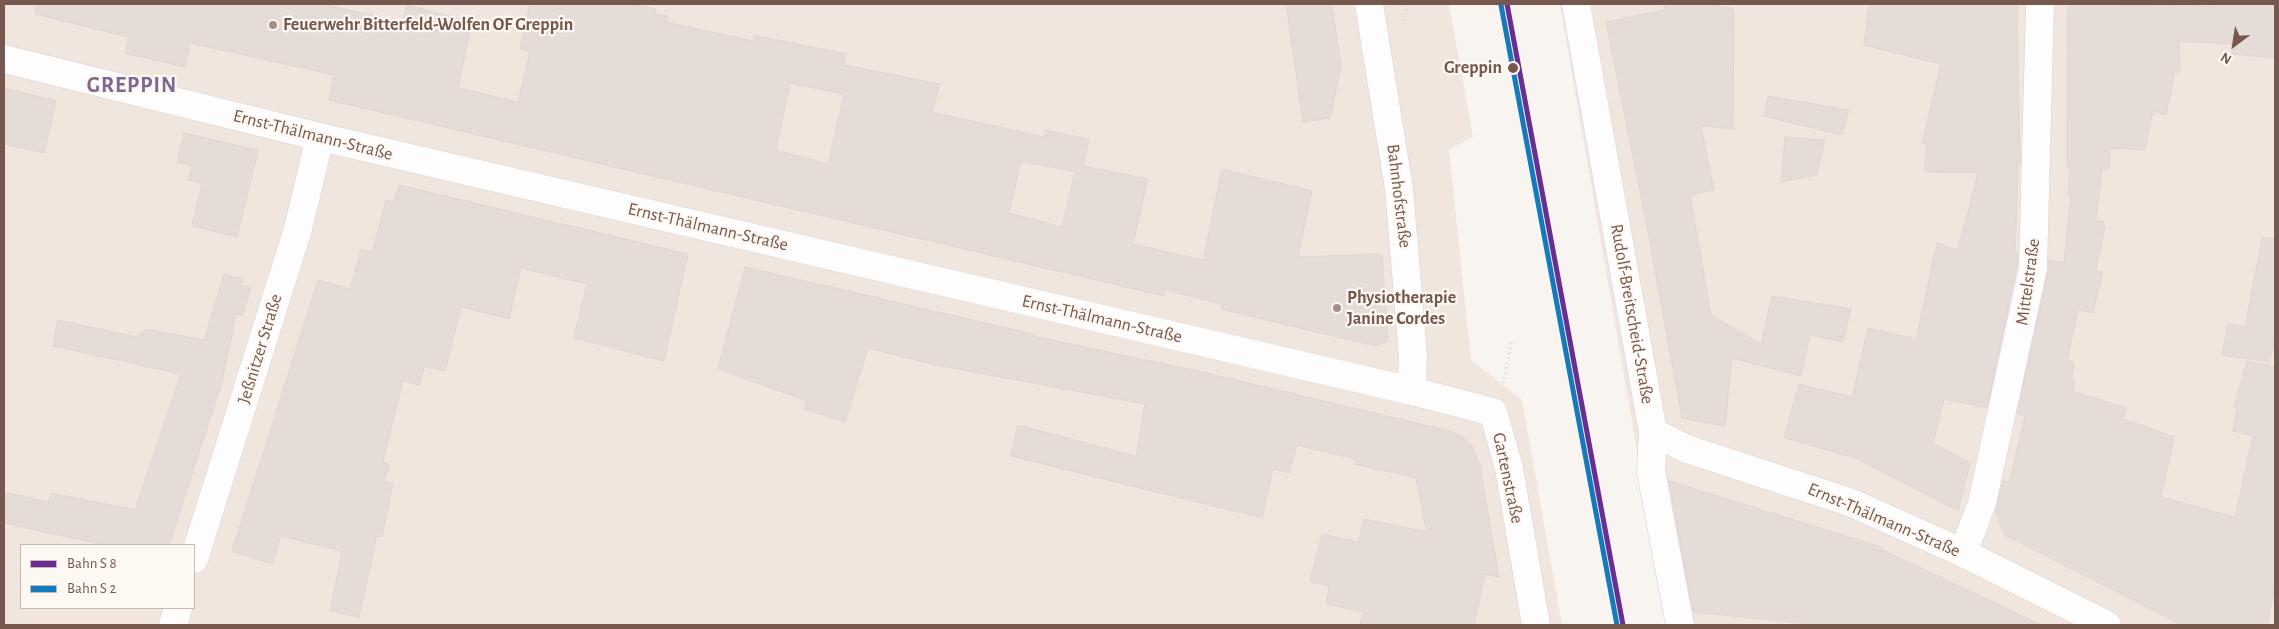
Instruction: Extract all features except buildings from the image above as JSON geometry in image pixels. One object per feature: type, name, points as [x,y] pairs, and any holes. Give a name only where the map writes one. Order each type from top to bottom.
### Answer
[{"type":"street","name":"Bahnhofstraße","points":[[1369,4],[1399,189],[1413,355],[1412,390]]},
{"type":"street","name":"Rudolf-Breitscheid-Straße","points":[[1576,4],[1654,432],[1650,472],[1680,625]]},
{"type":"street","name":"Mittelstraße","points":[[1963,553],[1982,503],[2033,268],[2040,4]]},
{"type":"street","name":"Ernst-Thälmann-Straße","points":[[4,59],[320,137],[1412,390]]},
{"type":"street","name":"Jeßnitzer Straße","points":[[195,556],[298,229],[320,137]]},
{"type":"street","name":"Gartenstraße","points":[[1412,390],[1493,412],[1509,468],[1536,625]]},
{"type":"street","name":"Ernst-Thälmann-Straße","points":[[1654,432],[1687,449],[1852,503],[1963,553],[2107,625]]},
{"type":"street","points":[[173,625],[178,609]]},
{"type":"path","points":[[1493,412],[1503,384],[1512,340]]},
{"type":"shaded area","points":[[4,4],[1449,4],[1473,137],[1449,149],[1471,360],[1522,400],[1562,625],[4,625]]},
{"type":"shaded area","points":[[1560,4],[2275,4],[2275,625],[1667,625]]},
{"type":"transit line","points":[[1507,4],[1623,625]]},
{"type":"transit line","points":[[1501,5],[1617,625]]},
{"type":"place","name":"Feuerwehr Bitterfeld-Wolfen OF Greppin","points":[[273,25]]},
{"type":"place","name":"Greppin","points":[[1513,68]]},
{"type":"place","name":"Physiotherapie Janine Cordes","points":[[1337,308]]},
{"type":"district","name":"GREPPIN","points":[[132,85]]}]
